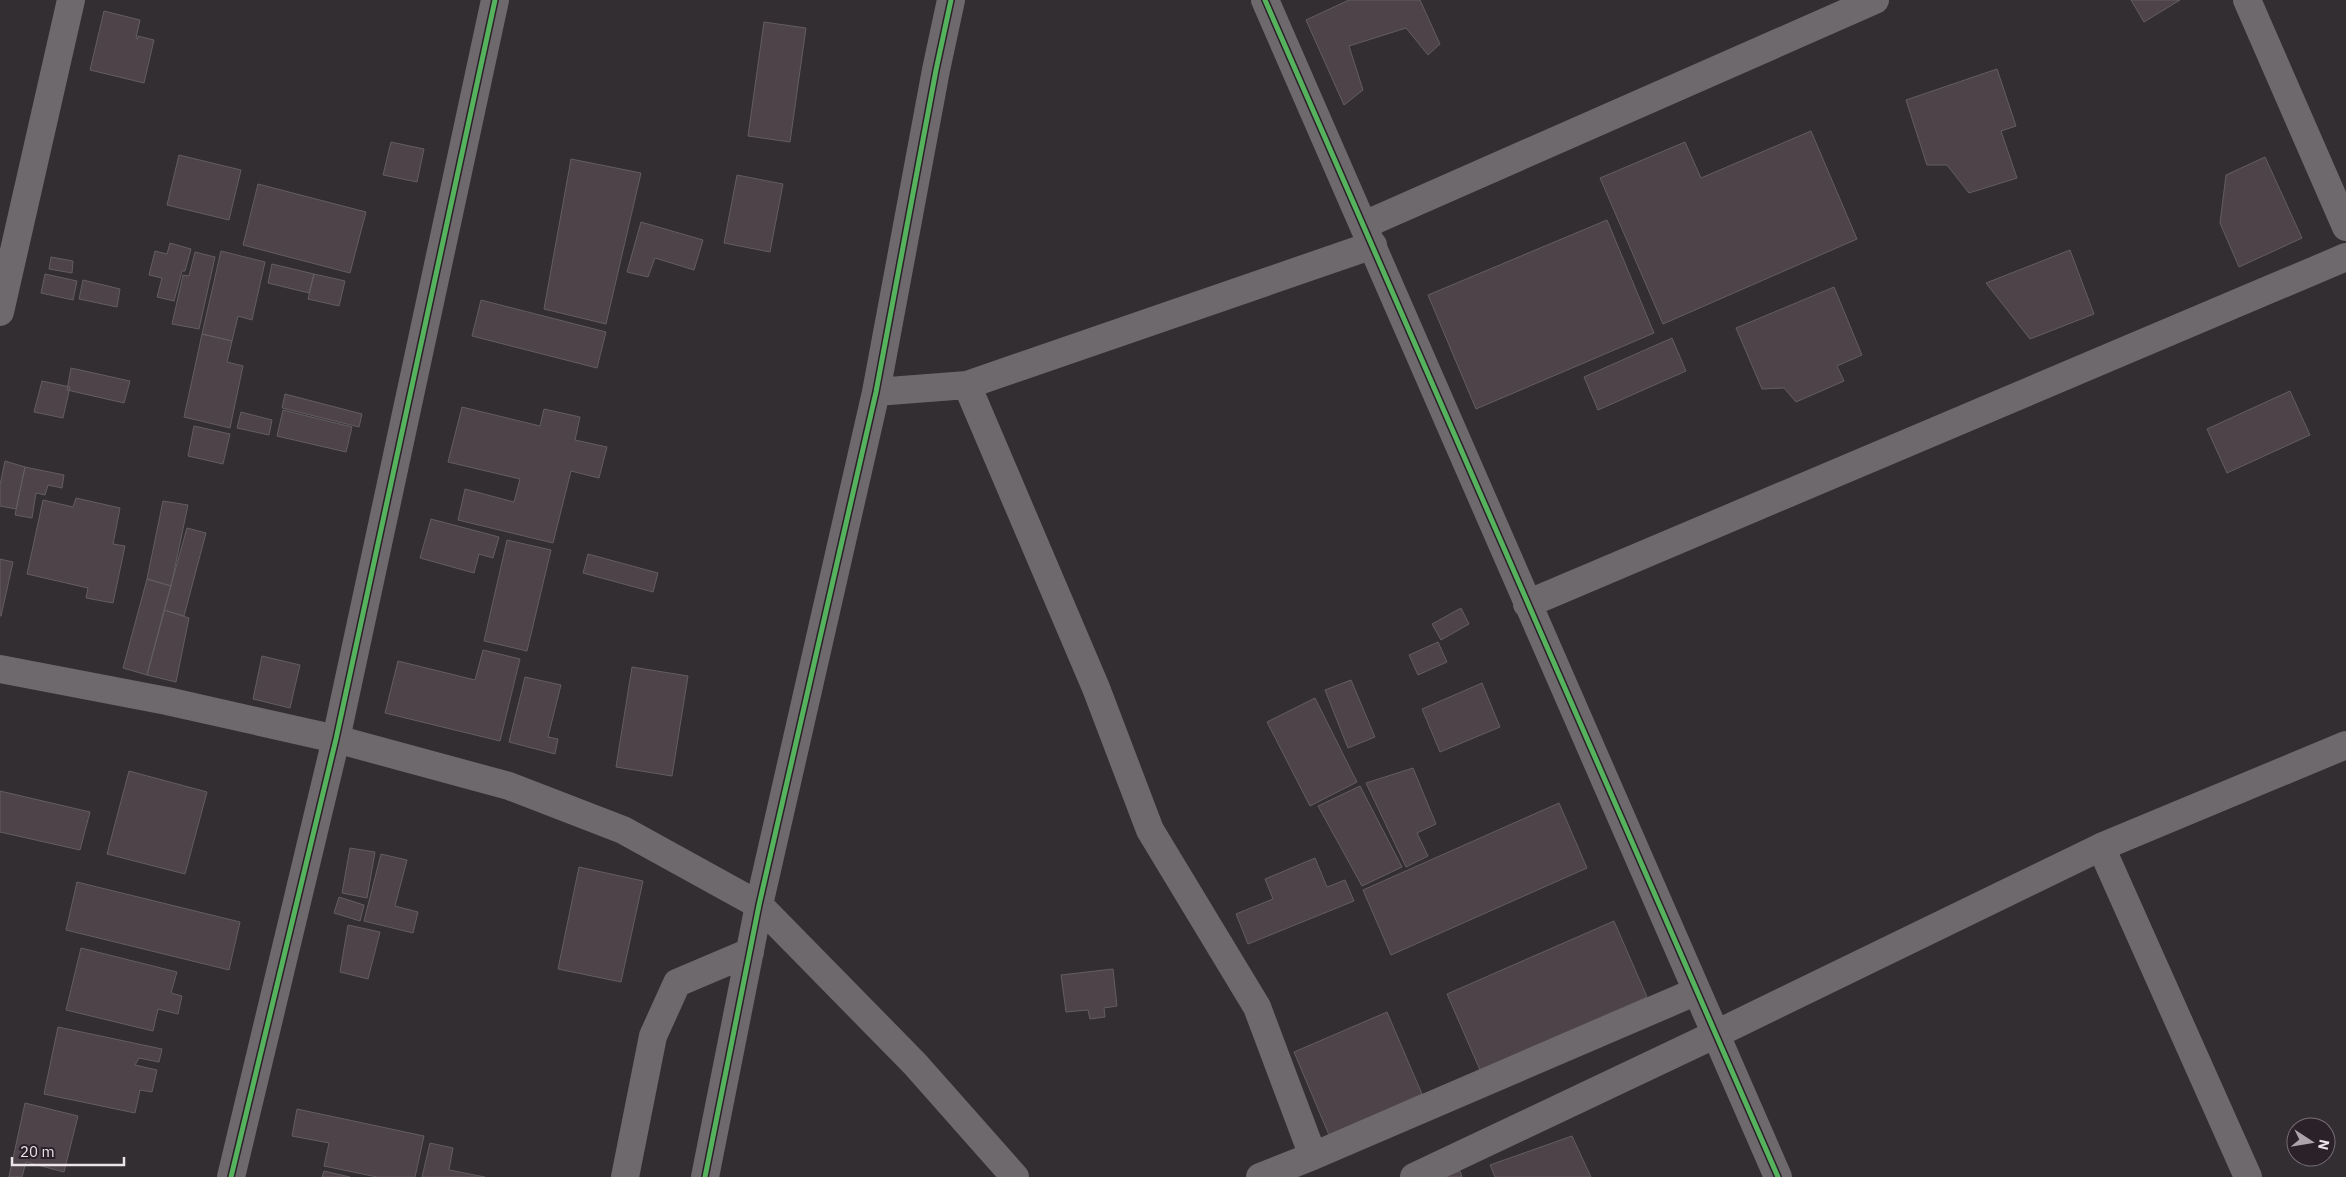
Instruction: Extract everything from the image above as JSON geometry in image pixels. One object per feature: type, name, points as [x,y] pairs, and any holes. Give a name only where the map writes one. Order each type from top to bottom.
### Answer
[{"type":"street","points":[[0,312],[11,220],[72,0]]},
{"type":"street","points":[[231,1177],[336,738],[495,0]]},
{"type":"street","points":[[705,1177],[760,905],[876,392],[936,70],[951,0]]},
{"type":"street","points":[[1265,0],[1778,1177]]},
{"type":"street","points":[[876,392],[967,385],[1368,235],[1875,0]]},
{"type":"street","points":[[2247,0],[2346,227]]},
{"type":"street","points":[[1527,604],[2346,257]]},
{"type":"street","points":[[967,385],[1096,688],[1150,830],[1257,1007],[1314,1156]]},
{"type":"street","points":[[0,669],[167,701],[336,738],[509,786],[623,830],[760,905],[915,1064],[1015,1177]]},
{"type":"street","points":[[1414,1177],[1716,1034],[2101,847],[2346,744]]},
{"type":"street","points":[[2101,847],[2248,1177]]},
{"type":"street","points":[[625,1177],[653,1036],[677,983],[750,952]]},
{"type":"street","points":[[1260,1177],[1314,1156],[1697,991]]},
{"type":"building","points":[[1349,0],[1420,0],[1440,44],[1428,55],[1406,28],[1349,46],[1363,90],[1344,105],[1306,20]]},
{"type":"building","points":[[2131,0],[2180,0],[2144,22]]},
{"type":"building","points":[[104,11],[140,20],[136,38],[138,39],[138,36],[154,40],[144,83],[90,70]]},
{"type":"building","points":[[764,22],[806,28],[790,142],[748,136]]},
{"type":"building","points":[[1997,69],[2016,126],[2001,131],[2017,178],[1969,193],[1947,165],[1927,165],[1906,100]]},
{"type":"building","points":[[1811,131],[1857,239],[1663,324],[1600,178],[1685,142],[1701,178]]},
{"type":"building","points":[[391,142],[424,149],[417,182],[383,175]]},
{"type":"building","points":[[179,155],[241,170],[229,220],[167,205]]},
{"type":"building","points":[[2265,157],[2302,238],[2239,267],[2220,223],[2226,175]]},
{"type":"building","points":[[571,159],[641,173],[606,324],[544,309]]},
{"type":"building","points":[[737,175],[783,184],[770,252],[724,243]]},
{"type":"building","points":[[258,184],[366,212],[350,273],[243,245]]},
{"type":"building","points":[[1607,220],[1654,333],[1476,409],[1428,295]]},
{"type":"building","points":[[641,222],[703,240],[694,270],[655,258],[648,277],[627,272]]},
{"type":"building","points":[[170,243],[191,249],[185,271],[182,271],[174,301],[157,297],[162,278],[149,275],[155,251],[167,254]]},
{"type":"building","points":[[2070,250],[2094,314],[2030,339],[1986,283]]},
{"type":"building","points":[[221,251],[265,262],[252,320],[238,316],[232,341],[202,334]]},
{"type":"building","points":[[195,252],[215,257],[199,329],[172,324],[183,275],[189,276]]},
{"type":"building","points":[[51,257],[73,261],[72,273],[49,269]]},
{"type":"building","points":[[272,264],[314,274],[309,293],[268,283]]},
{"type":"building","points":[[45,274],[77,281],[73,300],[41,293]]},
{"type":"building","points":[[314,274],[345,281],[339,306],[308,299]]},
{"type":"building","points":[[83,280],[120,289],[117,307],[79,299]]},
{"type":"building","points":[[1834,287],[1862,355],[1837,366],[1844,381],[1796,402],[1784,388],[1762,389],[1736,328]]},
{"type":"building","points":[[481,300],[606,332],[597,368],[472,336]]},
{"type":"building","points":[[202,334],[232,341],[227,362],[243,366],[230,428],[184,417]]},
{"type":"building","points":[[1672,338],[1686,371],[1598,410],[1584,377]]},
{"type":"building","points":[[71,368],[130,381],[124,403],[67,390]]},
{"type":"building","points":[[42,381],[70,387],[63,418],[34,412]]},
{"type":"building","points":[[2290,391],[2310,435],[2227,473],[2207,429]]},
{"type":"building","points":[[285,394],[362,414],[359,427],[282,408]]},
{"type":"building","points":[[462,407],[540,426],[544,409],[580,417],[575,440],[607,447],[599,478],[571,471],[553,543],[458,520],[465,489],[514,502],[520,479],[448,462]]},
{"type":"building","points":[[283,410],[352,427],[346,452],[277,436]]},
{"type":"building","points":[[241,412],[272,420],[269,435],[237,428]]},
{"type":"building","points":[[194,426],[230,434],[223,464],[188,456]]},
{"type":"building","points":[[5,461],[25,467],[16,509],[0,506],[0,485]]},
{"type":"building","points":[[25,467],[64,475],[62,488],[48,485],[45,495],[36,493],[32,518],[15,515]]},
{"type":"building","points":[[76,498],[120,508],[113,544],[125,546],[113,603],[86,598],[88,588],[27,574],[43,500],[73,507]]},
{"type":"building","points":[[163,501],[188,505],[171,586],[147,579]]},
{"type":"building","points":[[431,519],[499,537],[493,558],[479,554],[474,573],[420,558]]},
{"type":"building","points":[[187,528],[206,533],[184,616],[164,610]]},
{"type":"building","points":[[507,540],[551,550],[527,651],[484,641]]},
{"type":"building","points":[[588,554],[658,573],[653,592],[583,573]]},
{"type":"building","points":[[0,559],[13,562],[1,616],[0,616]]},
{"type":"building","points":[[147,579],[171,586],[147,675],[123,668]]},
{"type":"building","points":[[1461,608],[1469,624],[1441,640],[1432,624]]},
{"type":"building","points":[[164,610],[189,618],[176,682],[147,675]]},
{"type":"building","points":[[1438,642],[1447,662],[1418,675],[1409,655]]},
{"type":"building","points":[[483,650],[520,659],[500,741],[385,713],[398,661],[475,680]]},
{"type":"building","points":[[262,656],[300,665],[290,708],[253,699]]},
{"type":"building","points":[[632,667],[688,676],[672,776],[616,767]]},
{"type":"building","points":[[525,677],[561,685],[548,737],[558,739],[555,754],[509,742]]},
{"type":"building","points":[[1351,680],[1375,737],[1348,748],[1325,690]]},
{"type":"building","points":[[1482,683],[1500,727],[1440,752],[1422,709]]},
{"type":"building","points":[[1315,698],[1357,782],[1310,806],[1267,722]]},
{"type":"building","points":[[1413,768],[1436,824],[1417,833],[1428,856],[1406,867],[1366,783]]},
{"type":"building","points":[[129,771],[207,792],[185,874],[107,854]]},
{"type":"building","points":[[1360,786],[1402,867],[1362,886],[1318,806]]},
{"type":"building","points":[[0,791],[90,812],[80,850],[0,832]]},
{"type":"building","points":[[1559,803],[1587,868],[1391,955],[1363,890]]},
{"type":"building","points":[[350,848],[375,852],[367,898],[342,893]]},
{"type":"building","points":[[381,854],[407,860],[395,906],[418,912],[413,933],[364,921]]},
{"type":"building","points":[[1315,858],[1327,887],[1345,880],[1354,901],[1248,944],[1236,914],[1273,899],[1265,879]]},
{"type":"building","points":[[579,867],[643,881],[621,982],[558,969]]},
{"type":"building","points":[[77,882],[240,922],[229,970],[66,930]]},
{"type":"building","points":[[339,897],[364,905],[360,921],[334,913]]},
{"type":"building","points":[[1614,921],[1647,997],[1480,1070],[1447,994]]},
{"type":"building","points":[[348,925],[380,932],[368,979],[340,972]]},
{"type":"building","points":[[81,948],[177,972],[171,993],[182,996],[178,1014],[158,1009],[153,1031],[66,1010]]},
{"type":"building","points":[[1113,969],[1117,1006],[1104,1008],[1105,1017],[1090,1019],[1088,1010],[1066,1012],[1061,975]]},
{"type":"building","points":[[1387,1012],[1422,1094],[1329,1135],[1294,1052]]},
{"type":"building","points":[[58,1027],[162,1049],[159,1062],[139,1058],[135,1065],[157,1070],[152,1092],[140,1090],[135,1113],[44,1094]]},
{"type":"building","points":[[25,1103],[78,1116],[64,1172],[26,1162],[22,1177],[9,1177]]},
{"type":"building","points":[[297,1109],[424,1136],[415,1177],[377,1177],[324,1166],[329,1143],[292,1136]]},
{"type":"building","points":[[1572,1136],[1591,1177],[1495,1177],[1490,1165]]},
{"type":"building","points":[[430,1143],[453,1148],[449,1170],[485,1177],[422,1177]]},
{"type":"building","points":[[324,1171],[350,1177],[322,1177]]},
{"type":"building","points":[[1460,1171],[1462,1177],[1444,1177]]},
{"type":"cycle path","points":[[231,1177],[336,739],[495,0]]},
{"type":"cycle path","points":[[705,1177],[759,905],[876,392],[936,70],[951,0]]},
{"type":"cycle path","points":[[1265,0],[1778,1177]]}]
